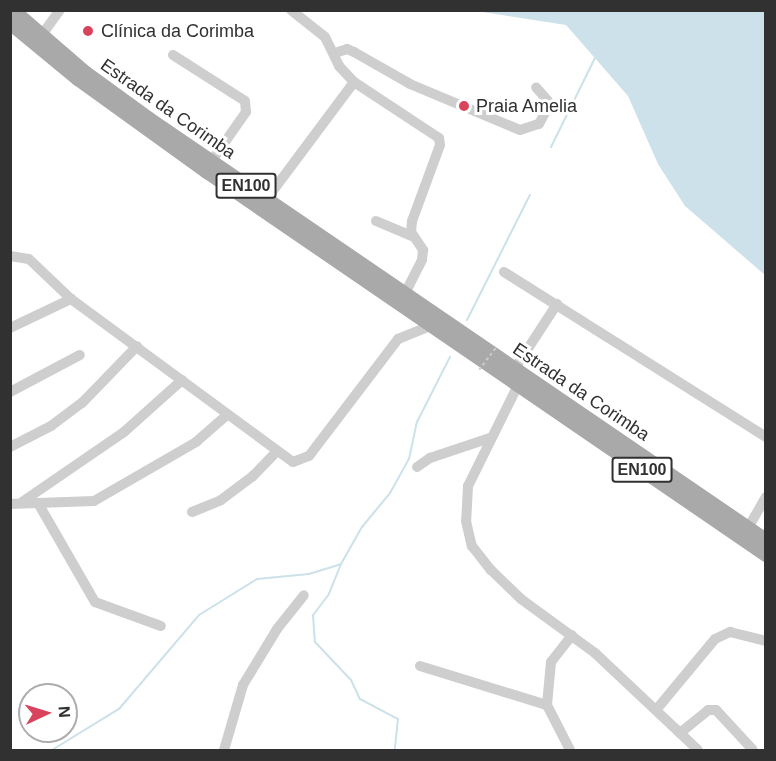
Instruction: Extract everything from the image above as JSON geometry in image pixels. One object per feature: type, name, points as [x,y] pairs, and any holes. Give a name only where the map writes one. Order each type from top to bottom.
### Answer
[{"type":"main road","name":"Estrada da Corimba","points":[[13,10],[86,73],[211,162],[405,294],[488,356]]},
{"type":"main road","name":"Estrada da Corimba","points":[[11,24],[121,111],[431,326],[514,370],[765,540]]},
{"type":"main road","name":"EN100","points":[[488,356],[518,385]]},
{"type":"main road","name":"Estrada da Corimba","points":[[518,385],[765,555]]},
{"type":"street","points":[[41,36],[60,10]]},
{"type":"street","points":[[291,10],[325,37],[335,53],[339,66],[354,82],[438,138],[440,145],[414,211],[414,237]]},
{"type":"street","points":[[335,53],[347,49],[410,84],[520,130],[532,129],[547,109],[548,101],[536,87]]},
{"type":"street","points":[[173,55],[245,102],[246,112],[211,162]]},
{"type":"street","points":[[266,200],[354,82]]},
{"type":"street","points":[[376,221],[414,237],[422,245],[422,260],[405,294]]},
{"type":"street","points":[[10,256],[29,259],[71,299],[137,346],[276,452],[293,462],[309,456],[398,339],[431,326]]},
{"type":"street","points":[[504,272],[765,437]]},
{"type":"street","points":[[10,328],[71,299]]},
{"type":"street","points":[[514,370],[557,304]]},
{"type":"street","points":[[10,447],[51,426],[82,403],[137,346]]},
{"type":"street","points":[[10,392],[80,355]]},
{"type":"street","points":[[16,503],[124,432],[182,380]]},
{"type":"street","points":[[518,385],[468,486],[466,521],[472,546],[521,599],[572,635],[698,750]]},
{"type":"street","points":[[16,503],[94,501],[196,442],[227,415]]},
{"type":"street","points":[[417,467],[430,458],[490,438]]},
{"type":"street","points":[[192,513],[221,500],[253,476],[276,452]]},
{"type":"street","points":[[748,528],[765,497]]},
{"type":"street","points":[[38,503],[94,602],[161,626]]},
{"type":"street","points":[[224,750],[243,685],[277,629],[304,595]]},
{"type":"street","points":[[656,710],[715,639],[730,632],[765,641]]},
{"type":"street","points":[[570,750],[551,720],[547,705],[551,662],[572,635]]},
{"type":"street","points":[[420,666],[547,705]]},
{"type":"street","points":[[680,733],[708,710],[716,710],[753,750]]},
{"type":"water","points":[[476,11],[765,11],[765,275],[685,206],[658,164],[628,96],[566,25]]},
{"type":"waterway","points":[[551,147],[595,58]]},
{"type":"waterway","points":[[467,320],[530,195]]},
{"type":"waterway","points":[[52,750],[119,709],[199,615],[257,579],[309,574],[341,564],[362,527],[390,493],[409,459],[417,422],[450,357]]},
{"type":"waterway","points":[[341,564],[329,594],[313,615],[315,642],[351,680],[360,699],[398,719],[395,750]]},
{"type":"place","name":"Clínica da Corimba","points":[[88,31]]},
{"type":"place","name":"Praia Amelia","points":[[464,106]]}]
